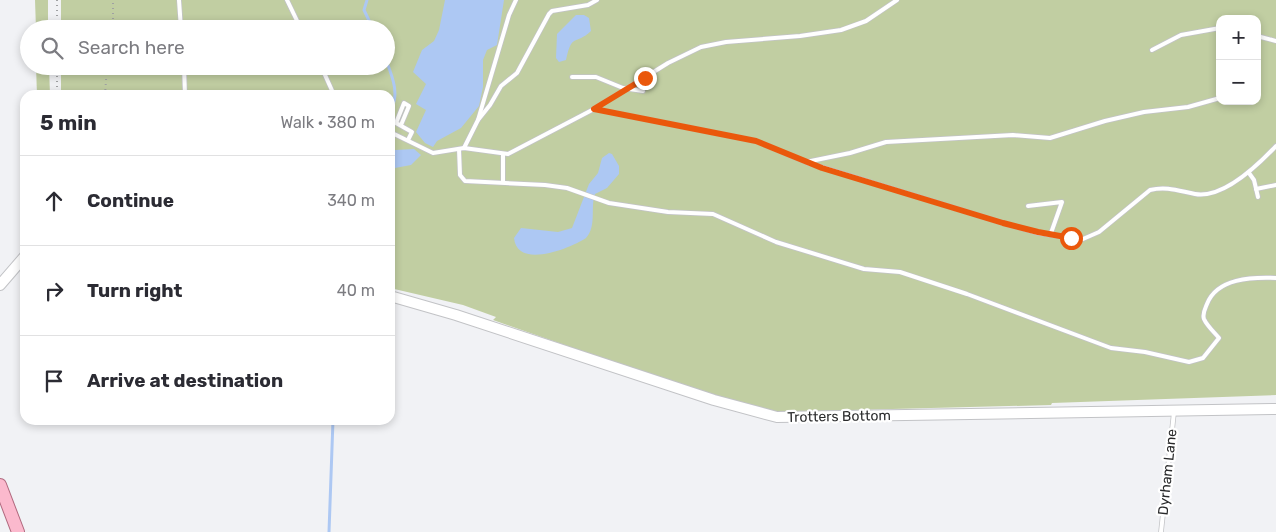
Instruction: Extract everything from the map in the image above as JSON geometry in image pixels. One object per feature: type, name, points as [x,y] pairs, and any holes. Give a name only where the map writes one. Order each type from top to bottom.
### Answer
[{"type":"main road","points":[[0,485],[18,532]]},
{"type":"street","points":[[0,285],[20,262]]},
{"type":"street","name":"Trotters Bottom","points":[[395,297],[456,315],[733,406],[777,417],[1276,409]]},
{"type":"lane","points":[[179,0],[180,20]]},
{"type":"lane","points":[[287,0],[297,20]]},
{"type":"lane","points":[[464,148],[478,120],[509,15],[516,0]]},
{"type":"lane","points":[[478,120],[490,105],[501,86],[517,73],[549,14],[552,11],[588,5],[597,0]]},
{"type":"lane","points":[[395,134],[433,153],[464,148],[503,155],[512,153],[594,109],[668,63],[701,47],[726,42],[800,36],[841,30],[866,21],[896,0]]},
{"type":"lane","points":[[1152,50],[1181,35],[1216,29]]},
{"type":"lane","points":[[1261,37],[1276,40]]},
{"type":"lane","points":[[184,75],[185,90]]},
{"type":"lane","points":[[325,75],[332,90]]},
{"type":"lane","points":[[572,77],[596,77],[626,88],[644,91]]},
{"type":"lane","points":[[806,162],[850,153],[886,142],[1013,135],[1050,138],[1105,121],[1144,112],[1188,107],[1216,99]]},
{"type":"lane","points":[[401,125],[409,106],[404,103],[396,123],[412,132],[408,140]]},
{"type":"lane","points":[[594,109],[756,141],[806,162],[1003,223],[1038,232],[1084,238],[1099,232],[1150,190],[1161,187],[1202,194],[1236,182],[1249,173],[1276,146]]},
{"type":"lane","points":[[459,149],[460,175],[465,181],[544,185],[596,197],[609,203],[668,212],[713,214],[776,242],[864,268],[908,275],[967,294],[1111,348],[1145,352],[1189,362],[1203,358],[1219,338],[1204,320],[1204,312],[1211,295],[1229,283],[1254,278],[1276,278]]},
{"type":"lane","points":[[503,155],[503,182]]},
{"type":"lane","points":[[1249,173],[1258,197]]},
{"type":"lane","points":[[1256,189],[1276,185]]},
{"type":"lane","points":[[1028,206],[1062,202],[1051,233]]},
{"type":"lane","name":"Dyrham Lane","points":[[1161,532],[1174,412]]},
{"type":"path","points":[[57,0],[57,20]]},
{"type":"path","points":[[113,0],[113,20]]},
{"type":"path","points":[[57,75],[57,90]]},
{"type":"path","points":[[106,90],[107,75]]},
{"type":"green space","points":[[35,0],[48,0],[48,20],[36,20]]},
{"type":"green space","points":[[61,0],[1276,0],[1276,395],[1052,403],[1051,405],[776,412],[728,402],[493,320],[496,317],[463,305],[395,289],[395,90],[61,90],[61,75],[395,75],[395,20],[61,20]]},
{"type":"green space","points":[[36,75],[49,75],[50,90],[37,90]]},
{"type":"water","points":[[445,0],[504,0],[497,45],[487,50],[483,60],[483,87],[479,106],[461,128],[437,141],[433,147],[425,143],[416,132],[426,110],[416,104],[426,84],[413,72],[422,50],[434,41],[439,30]]},
{"type":"water","points":[[576,15],[584,15],[589,18],[591,31],[572,42],[566,60],[559,62],[556,58],[557,34]]},
{"type":"water","points":[[414,149],[421,155],[411,165],[395,168],[395,150]]},
{"type":"water","points":[[609,153],[612,154],[619,166],[619,174],[607,188],[595,194],[591,228],[586,238],[569,247],[546,254],[534,255],[524,253],[517,248],[514,238],[521,228],[558,232],[572,228],[589,184],[598,173],[602,158]]},
{"type":"waterway","points":[[367,0],[364,10],[369,20]]},
{"type":"waterway","points":[[391,75],[395,90]]},
{"type":"waterway","points":[[395,93],[395,99]]},
{"type":"waterway","points":[[329,532],[333,425]]},
{"type":"route","points":[[645,78],[594,109],[756,141],[822,168],[1003,223],[1041,233],[1051,233],[1071,238]]}]
